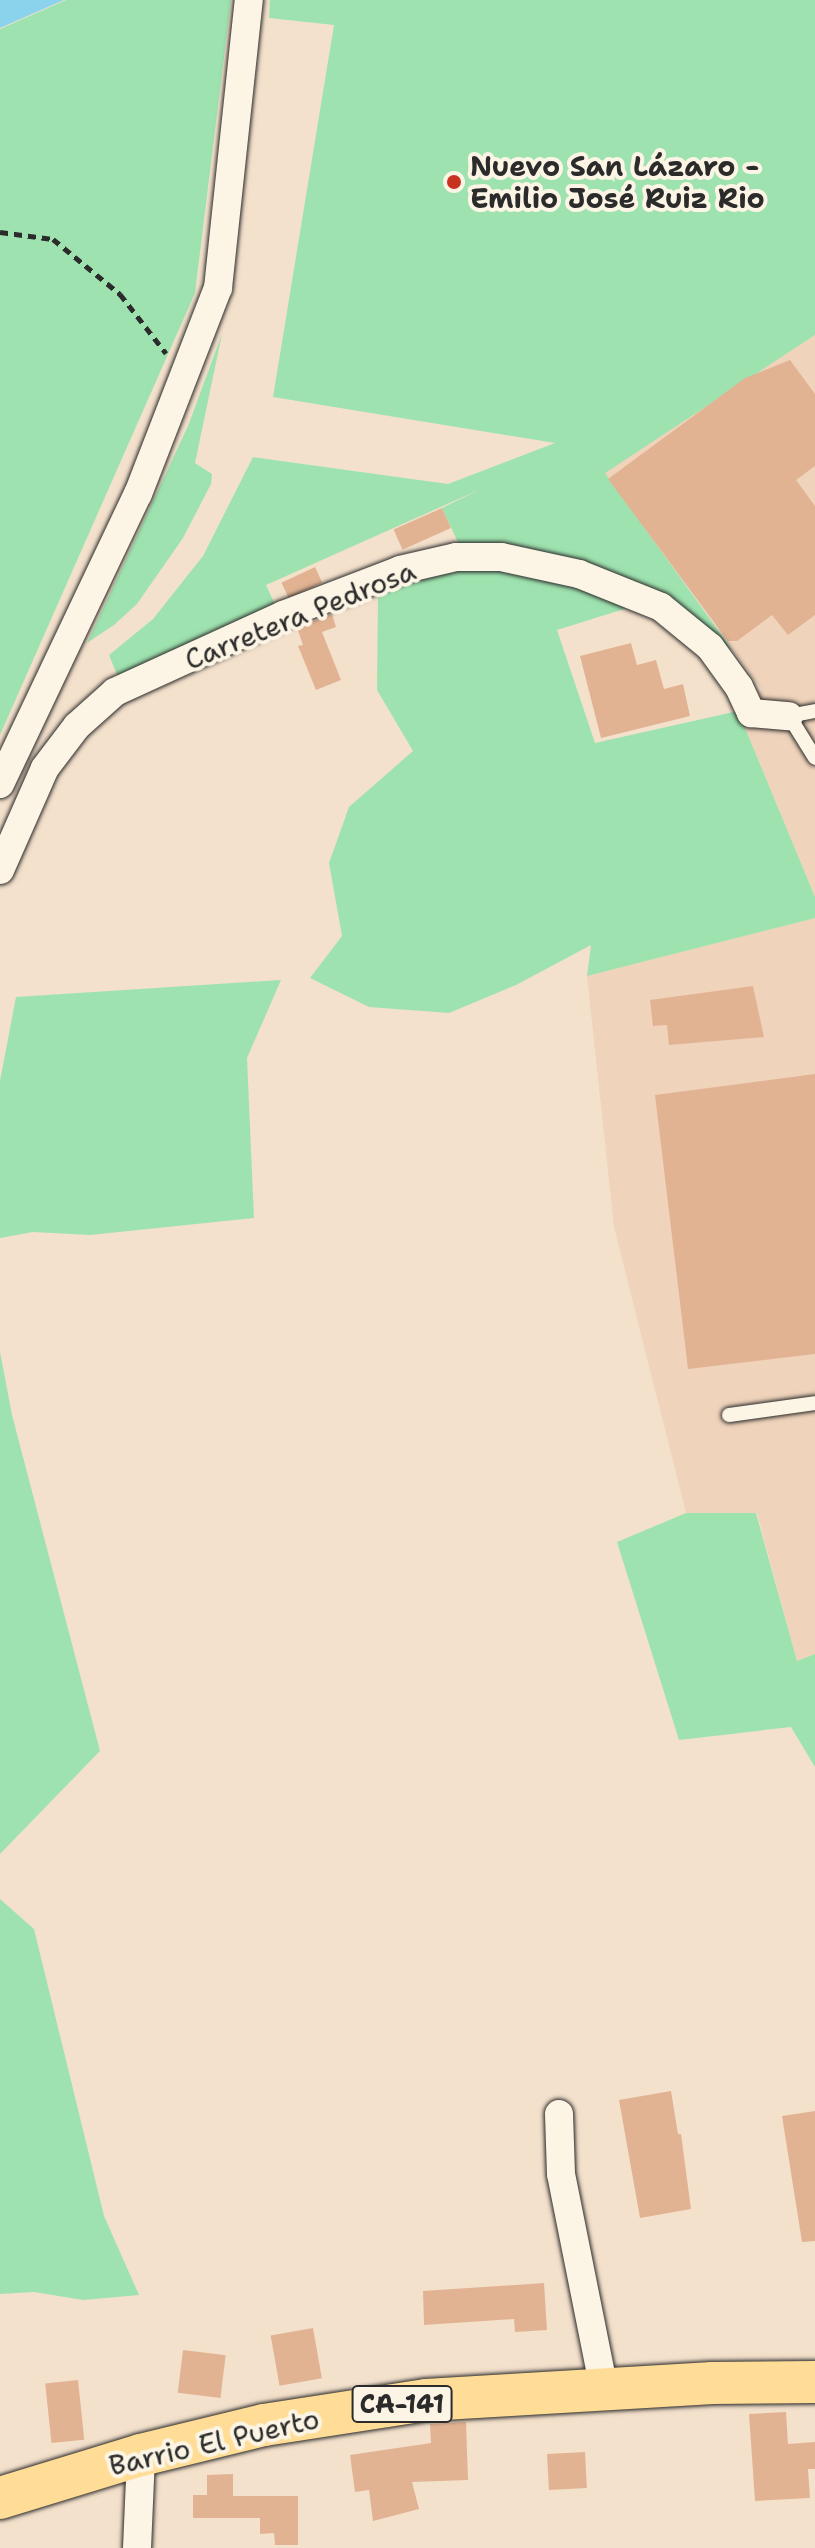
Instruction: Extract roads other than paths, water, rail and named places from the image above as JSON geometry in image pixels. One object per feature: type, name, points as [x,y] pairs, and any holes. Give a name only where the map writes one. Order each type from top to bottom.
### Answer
[{"type":"main road","name":"Barrio El Puerto","points":[[0,2498],[141,2455],[264,2425],[426,2400],[712,2383],[815,2382]]},
{"type":"street","points":[[0,784],[138,494],[218,288],[249,0]]},
{"type":"street","name":"Carretera Pedrosa","points":[[0,870],[45,768],[77,726],[115,692],[283,615],[400,570],[456,557],[501,557],[579,574],[661,607],[710,647],[739,687],[751,713],[802,714]]},
{"type":"street","points":[[559,2114],[561,2174],[604,2390]]},
{"type":"street","points":[[137,2548],[141,2455]]},
{"type":"lane","points":[[802,714],[815,758]]},
{"type":"lane","points":[[729,1415],[815,1403]]},
{"type":"water","points":[[0,0],[64,0],[0,28]]},
{"type":"place","name":"Nuevo San Lázaro - Emilio José Ruiz Rio","points":[[454,182]]}]
